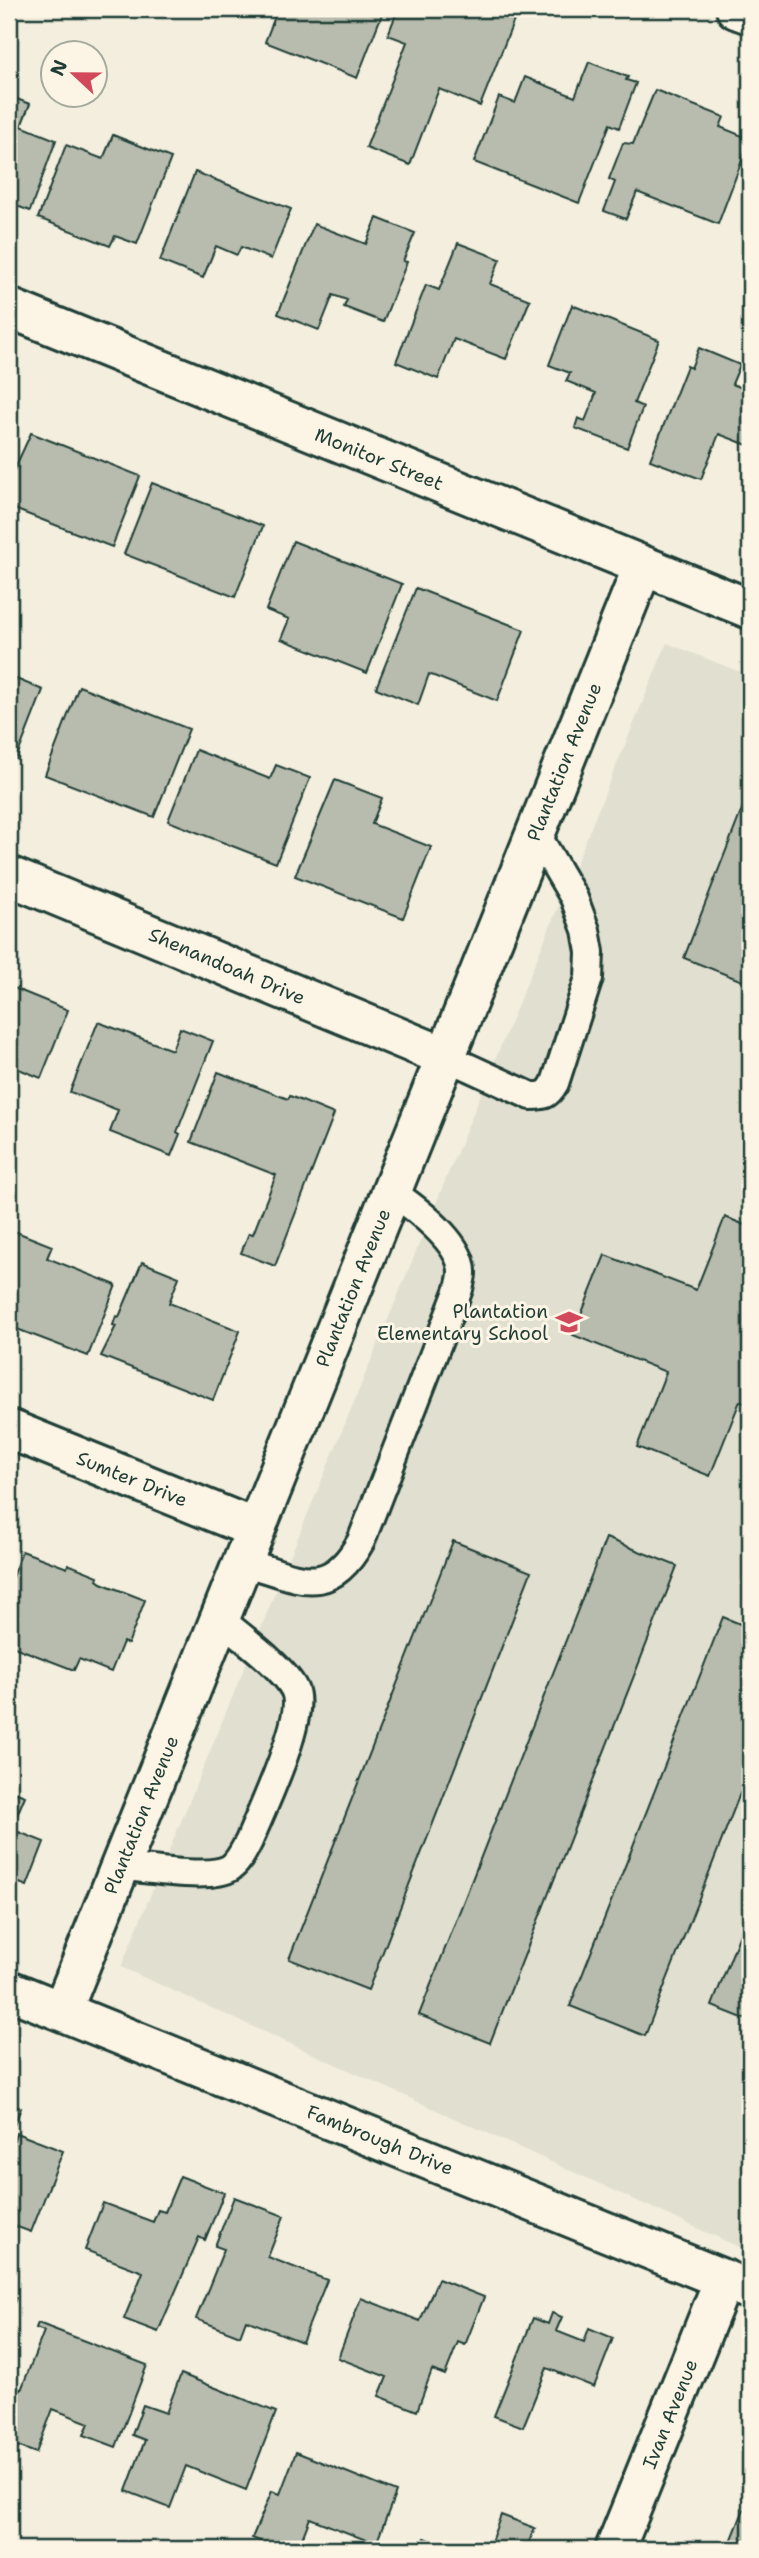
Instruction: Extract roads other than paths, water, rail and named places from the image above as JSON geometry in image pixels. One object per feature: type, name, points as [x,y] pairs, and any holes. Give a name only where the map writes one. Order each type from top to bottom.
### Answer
[{"type":"street","points":[[736,9],[750,14]]},
{"type":"street","name":"Monitor Street","points":[[9,309],[750,609]]},
{"type":"street","name":"Plantation Avenue","points":[[62,2011],[643,565]]},
{"type":"street","name":"Shenandoah Drive","points":[[9,876],[446,1057]]},
{"type":"street","name":"Sumter Drive","points":[[9,1429],[249,1546]]},
{"type":"street","name":"Fambrough Drive","points":[[9,1990],[737,2285]]},
{"type":"street","name":"Ivan Avenue","points":[[615,2549],[737,2285]]},
{"type":"lane","points":[[446,1057],[531,1096],[544,1096],[555,1083],[589,978],[590,952],[586,930],[574,898],[536,834]]},
{"type":"lane","points":[[249,1546],[301,1579],[324,1580],[337,1574],[350,1562],[361,1541],[459,1289],[463,1271],[456,1252],[439,1231],[416,1209],[392,1192]]},
{"type":"lane","points":[[121,1867],[210,1874],[230,1868],[242,1856],[254,1829],[294,1728],[298,1706],[296,1691],[287,1677],[220,1619]]},
{"type":"place","name":"Plantation Elementary School","points":[[569,1322]]}]
